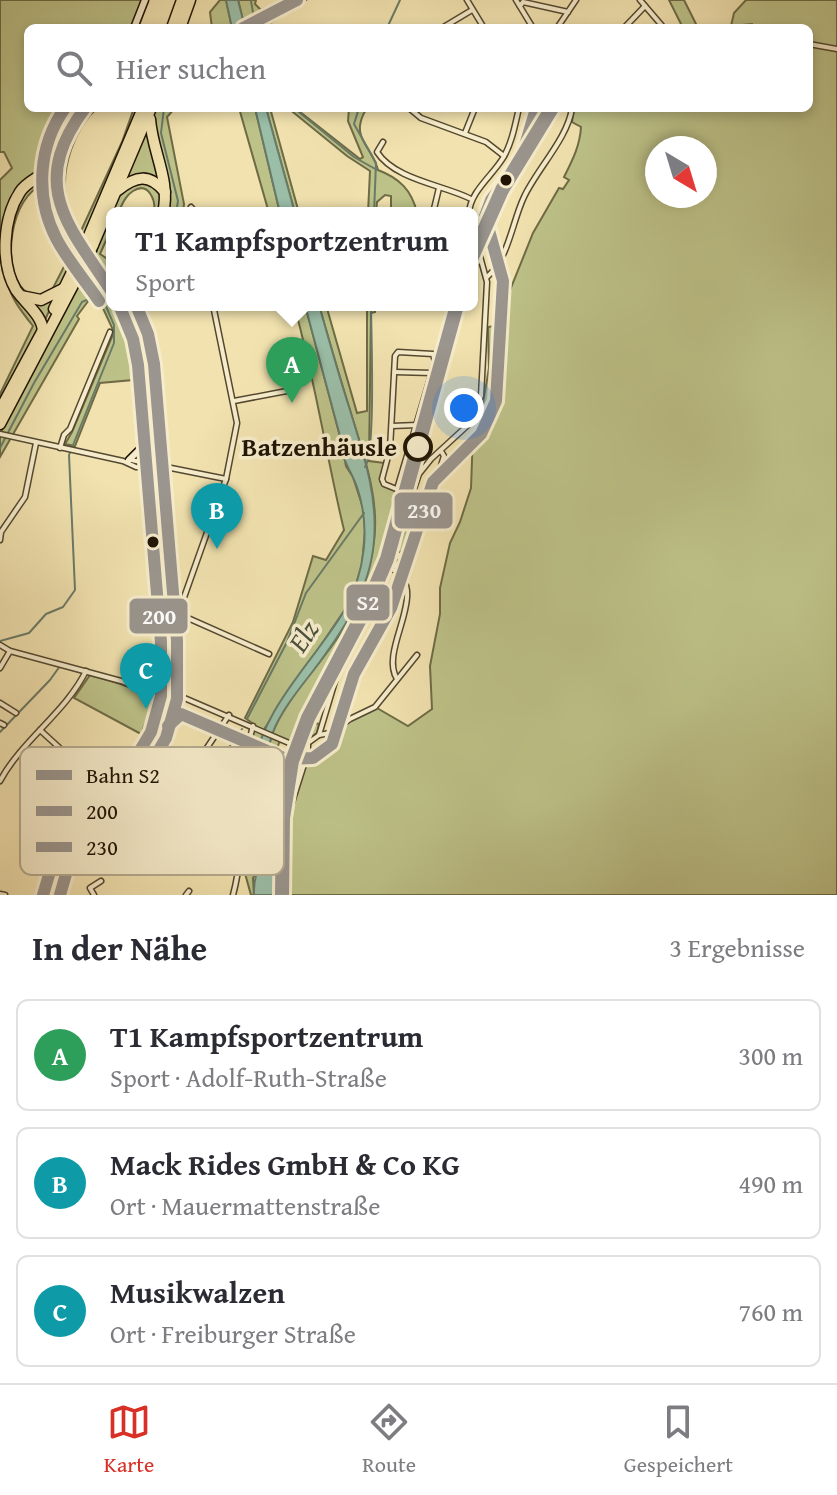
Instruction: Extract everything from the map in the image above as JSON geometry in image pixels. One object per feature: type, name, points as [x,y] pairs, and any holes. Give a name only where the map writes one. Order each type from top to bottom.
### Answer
[{"type":"highway","points":[[173,24],[182,0]]},
{"type":"highway","points":[[181,24],[190,0]]},
{"type":"highway","points":[[108,207],[117,192],[147,112]]},
{"type":"highway","points":[[1,429],[147,112]]},
{"type":"highway","points":[[148,112],[152,144],[164,178],[164,207]]},
{"type":"highway","points":[[43,331],[41,320],[21,296],[8,268],[8,224],[21,190],[40,176],[60,153]]},
{"type":"highway","points":[[40,176],[57,177]]},
{"type":"highway","points":[[117,192],[129,181],[141,178],[153,180],[166,193]]},
{"type":"highway","points":[[86,242],[106,210]]},
{"type":"highway","points":[[0,410],[64,287],[78,267]]},
{"type":"highway","points":[[21,296],[41,300],[64,287]]},
{"type":"street","points":[[136,24],[145,0]]},
{"type":"street","points":[[250,24],[297,0]]},
{"type":"street","points":[[467,0],[481,24]]},
{"type":"street","points":[[516,0],[531,24]]},
{"type":"street","points":[[560,24],[576,0]]},
{"type":"street","points":[[640,0],[661,24]]},
{"type":"street","points":[[520,6],[523,2],[568,12]]},
{"type":"street","points":[[628,24],[645,6]]},
{"type":"street","points":[[449,24],[472,10]]},
{"type":"street","points":[[813,45],[837,49]]},
{"type":"street","points":[[82,112],[69,130],[60,153],[57,177],[63,215],[86,242]]},
{"type":"street","points":[[414,112],[421,118],[486,142],[504,156]]},
{"type":"street","points":[[465,133],[473,112]]},
{"type":"street","points":[[470,207],[471,199],[504,156],[518,112]]},
{"type":"street","points":[[487,277],[502,257],[523,198],[568,124],[571,112]]},
{"type":"street","points":[[383,142],[377,152],[381,158],[419,180],[459,192],[471,199]]},
{"type":"street","points":[[434,207],[439,187]]},
{"type":"street","points":[[285,895],[289,812],[308,746],[319,735],[339,668],[376,603],[421,471],[468,425],[481,396],[487,277],[478,247]]},
{"type":"street","points":[[92,262],[106,274]]},
{"type":"street","points":[[121,311],[137,355],[162,668],[157,714],[142,747]]},
{"type":"street","points":[[172,611],[182,603],[226,479],[237,423],[214,311]]},
{"type":"street","points":[[63,449],[64,435],[70,429],[110,332]]},
{"type":"street","points":[[397,489],[436,359],[433,354],[398,352],[390,449],[382,479],[384,484],[411,495]]},
{"type":"street","points":[[395,372],[432,373]]},
{"type":"street","points":[[234,401],[292,390]]},
{"type":"street","points":[[147,483],[161,469],[163,459],[151,446],[150,417]]},
{"type":"street","points":[[392,426],[417,425]]},
{"type":"street","points":[[1,429],[10,436],[74,452],[226,479]]},
{"type":"street","points":[[0,540],[1,532],[25,497],[36,443]]},
{"type":"street","points":[[127,460],[144,445]]},
{"type":"street","points":[[390,568],[401,561],[421,525],[444,456],[441,451]]},
{"type":"street","points":[[390,568],[406,580],[405,615],[391,661],[397,679]]},
{"type":"street","points":[[158,612],[172,611],[269,654]]},
{"type":"street","points":[[0,645],[10,651],[174,698],[184,698]]},
{"type":"street","points":[[0,668],[10,651]]},
{"type":"street","points":[[319,735],[330,733],[375,707],[417,655]]},
{"type":"street","points":[[145,685],[156,678],[162,668]]},
{"type":"street","points":[[25,747],[74,692],[86,671]]},
{"type":"street","points":[[135,685],[145,685],[161,693],[184,698],[282,740],[308,746]]},
{"type":"street","points":[[157,714],[174,698]]},
{"type":"street","points":[[0,703],[16,713]]},
{"type":"street","points":[[207,747],[229,715]]},
{"type":"street","points":[[250,747],[255,727]]},
{"type":"street","points":[[40,730],[59,747]]},
{"type":"street","points":[[0,781],[20,752]]},
{"type":"street","points":[[43,895],[50,875]]},
{"type":"street","points":[[233,895],[237,875]]},
{"type":"street","points":[[94,895],[90,888],[101,881]]},
{"type":"green space","points":[[0,0],[148,0],[139,24],[24,24],[24,112],[93,112],[76,137],[66,173],[67,202],[80,233],[133,112],[171,112],[167,117],[184,207],[154,207],[147,190],[133,191],[121,207],[106,207],[106,240],[100,254],[106,258],[106,311],[130,311],[144,379],[100,383],[75,446],[65,444],[114,332],[102,306],[96,300],[89,300],[77,316],[79,319],[0,457],[0,434],[97,251],[84,234],[45,320],[0,403],[0,394],[33,326],[13,297],[5,270],[6,244],[0,227],[0,180],[12,168],[4,152],[0,152]],"holes":[[[43,185],[50,188],[62,228],[73,249],[52,290],[41,296],[24,290],[12,266],[12,233],[23,203],[32,191]]]},
{"type":"green space","points":[[220,0],[226,0],[231,24],[212,24],[210,12]]},
{"type":"green space","points":[[238,0],[256,0],[255,4],[261,10],[283,0],[306,0],[269,24],[244,24]]},
{"type":"green space","points":[[669,0],[684,0],[696,24],[681,24]]},
{"type":"green space","points":[[746,0],[837,0],[837,895],[285,895],[289,812],[308,752],[323,745],[354,718],[377,708],[408,726],[432,709],[430,666],[440,614],[440,588],[450,543],[471,488],[473,433],[480,421],[489,368],[488,327],[494,326],[500,315],[533,233],[559,188],[563,189],[569,180],[564,177],[573,159],[581,127],[572,122],[573,112],[813,112],[813,46],[831,49],[813,43],[813,24],[731,24],[734,13]]},
{"type":"green space","points":[[240,112],[256,112],[279,207],[267,207]]},
{"type":"green space","points":[[267,112],[271,112],[297,207],[293,207]]},
{"type":"green space","points":[[293,112],[300,112],[360,159],[363,157],[348,121],[349,112],[365,112],[360,126],[361,134],[378,170],[398,181],[408,191],[416,207],[391,207],[391,196],[385,195],[377,202],[377,207],[368,207],[370,171]]},
{"type":"green space","points":[[296,311],[307,311],[346,466],[363,508],[362,565],[344,611],[265,728],[260,747],[251,747],[255,725],[245,718],[293,622],[313,556],[326,560],[344,530]]},
{"type":"green space","points":[[321,311],[328,311],[357,413],[367,411],[367,311],[375,311],[371,313],[369,461],[385,463],[380,481],[403,494],[375,589],[296,743],[284,740],[278,747],[269,747],[284,710],[339,635],[364,583],[375,524],[369,474]]},
{"type":"green space","points":[[414,503],[420,504],[410,540],[404,551],[399,552],[398,550]]},
{"type":"green space","points":[[162,557],[167,597],[178,602],[172,609],[162,604]]},
{"type":"green space","points":[[169,633],[178,690],[169,680]]},
{"type":"green space","points":[[90,675],[134,689],[148,699],[152,706],[141,734],[74,698]]},
{"type":"green space","points":[[323,692],[315,723],[319,724],[317,733],[305,741],[306,750],[288,793],[306,731]]},
{"type":"green space","points":[[245,875],[255,875],[254,895],[251,895]]},
{"type":"green space","points":[[274,875],[280,875],[280,895],[277,895]]},
{"type":"shaded area","points":[[226,0],[238,0],[244,24],[231,24]]},
{"type":"shaded area","points":[[256,112],[267,112],[293,207],[279,207]]},
{"type":"shaded area","points":[[307,311],[321,311],[360,442],[372,491],[374,541],[367,577],[353,610],[334,642],[285,708],[269,747],[258,747],[277,706],[332,630],[357,581],[364,550],[364,518]]},
{"type":"shaded area","points":[[256,875],[274,875],[277,895],[254,895]]},
{"type":"waterway","points":[[389,24],[400,0]]},
{"type":"waterway","points":[[251,1],[254,18]]},
{"type":"waterway","points":[[164,112],[161,133],[177,207]]},
{"type":"waterway","points":[[299,112],[354,157],[377,170]]},
{"type":"waterway","points":[[358,112],[354,124],[376,163],[374,207]]},
{"type":"waterway","points":[[0,448],[82,302],[106,291]]},
{"type":"waterway","points":[[101,295],[106,307]]},
{"type":"waterway","points":[[0,641],[29,633],[46,614],[63,607],[75,590],[69,455],[114,343],[114,325],[108,311]]},
{"type":"waterway","points":[[365,467],[372,416],[371,311]]},
{"type":"waterway","name":"Elz","points":[[247,719],[287,642],[306,593],[364,513]]},
{"type":"waterway","points":[[0,732],[60,666]]},
{"type":"waterway","points":[[229,747],[242,729]]},
{"type":"waterway","points":[[52,895],[70,875]]},
{"type":"rail line","name":"S2","points":[[478,244],[502,190],[550,112]]},
{"type":"rail line","name":"S2","points":[[284,812],[292,761],[308,718],[367,606],[387,559],[455,311]]},
{"type":"rail line","name":"S2","points":[[282,875],[282,895]]},
{"type":"transit line","name":"200","points":[[251,24],[297,0]]},
{"type":"transit line","name":"230","points":[[63,112],[45,155],[42,172],[45,206],[56,238],[99,301]]},
{"type":"transit line","name":"200","points":[[83,112],[68,136],[59,160],[57,183],[69,225],[106,283]]},
{"type":"transit line","name":"230","points":[[485,216],[491,200],[521,159],[535,112]]},
{"type":"transit line","name":"230","points":[[284,758],[313,758],[332,744],[354,674],[391,608],[433,482],[481,434],[496,401],[503,281],[487,223]]},
{"type":"transit line","name":"200","points":[[121,311],[133,339],[138,365],[161,642],[161,696],[151,732],[142,747]]},
{"type":"transit line","name":"230","points":[[138,311],[148,334],[154,364],[177,641],[177,699],[161,747]]},
{"type":"transit line","name":"230","points":[[168,726],[181,714],[258,747]]},
{"type":"transit line","name":"200","points":[[43,895],[49,875]]},
{"type":"transit line","name":"230","points":[[60,895],[66,875]]},
{"type":"place","name":"T1 Kampfsportzentrum","points":[[292,403]]},
{"type":"place","name":"Batzenhäusle","points":[[418,447]]},
{"type":"place","name":"Mack Rides GmbH & Co KG","points":[[217,549]]},
{"type":"place","name":"Musikwalzen","points":[[146,709]]}]
